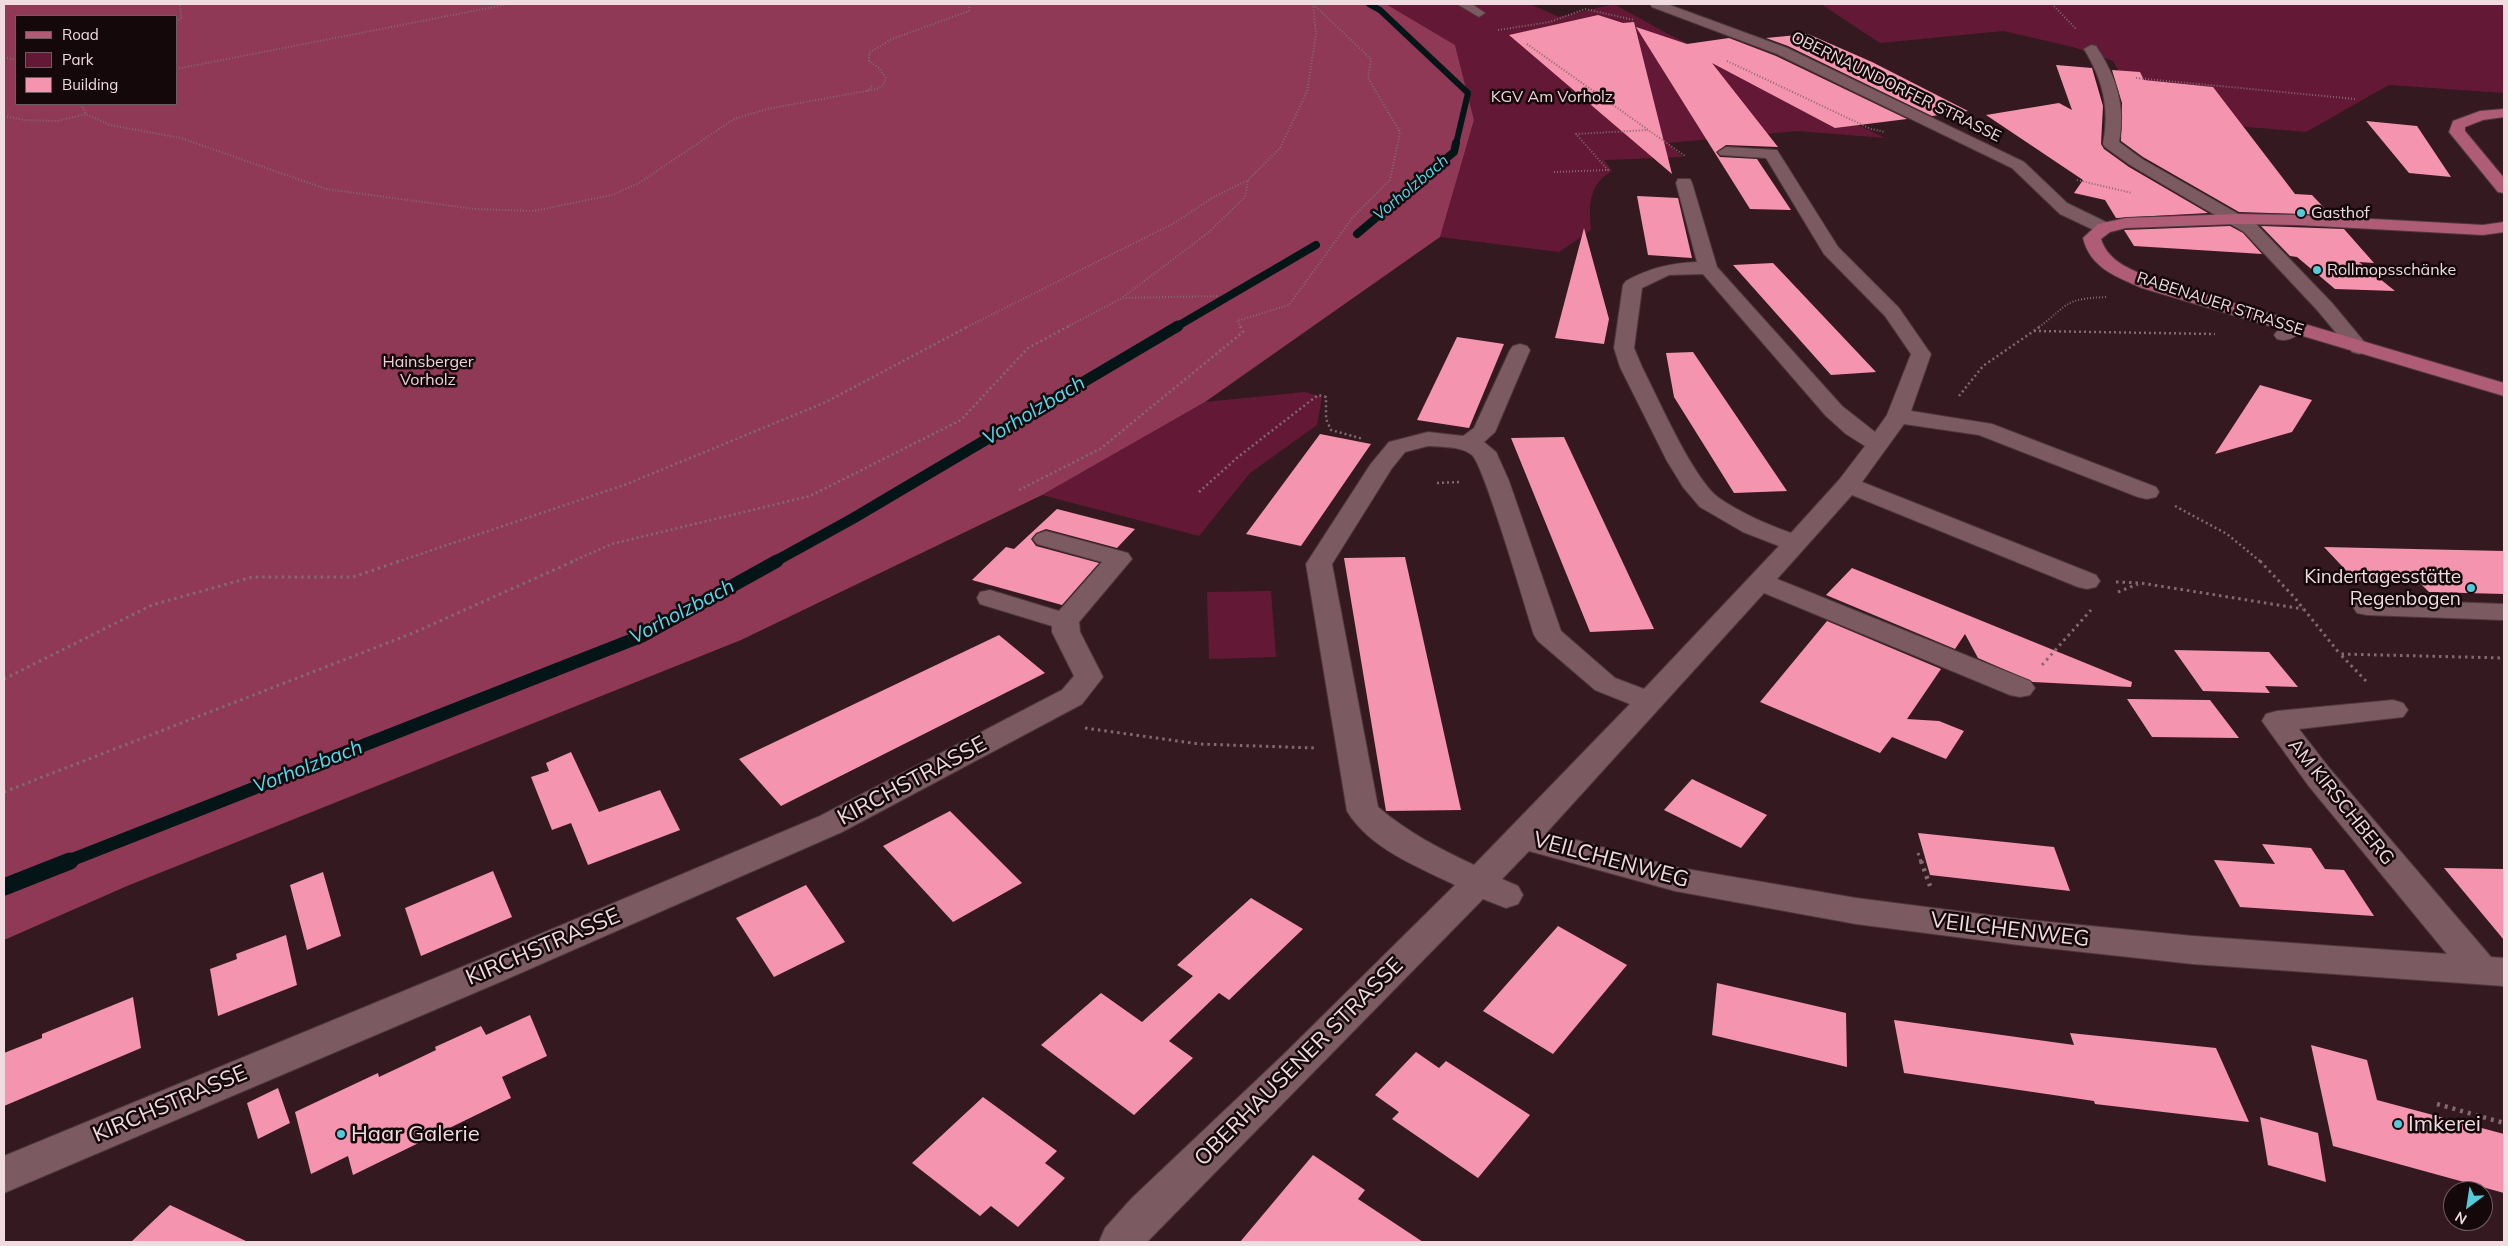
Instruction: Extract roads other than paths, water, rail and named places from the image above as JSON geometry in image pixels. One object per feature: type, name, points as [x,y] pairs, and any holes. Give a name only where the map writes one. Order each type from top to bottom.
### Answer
[{"type":"main road","points":[[2504,113],[2469,119],[2458,124],[2457,132],[2504,188]]},
{"type":"main road","points":[[2104,228],[2126,223],[2237,219],[2300,220],[2483,230],[2504,226]]},
{"type":"main road","name":"RABENAUER STRASSE","points":[[2104,228],[2092,238],[2093,248],[2104,261],[2152,285],[2288,332],[2359,348],[2504,390]]},
{"type":"street","name":"OBERNAUNDORFER STRASSE","points":[[1656,4],[1691,10],[1826,71],[1930,124],[2018,165],[2031,175],[2056,203],[2086,221],[2104,228]]},
{"type":"street","points":[[2091,49],[2110,82],[2115,122],[2110,144],[2136,162],[2250,228],[2326,307],[2359,348]]},
{"type":"street","name":"OBERHAUSENER STRASSE","points":[[1120,1242],[1147,1211],[1296,1067],[1492,889],[1523,837],[1848,485],[1898,416],[1921,354],[1892,312],[1831,250],[1771,153],[1726,152]]},
{"type":"street","points":[[1684,183],[1708,268],[1834,411],[1854,430],[1878,444]]},
{"type":"street","points":[[1708,268],[1672,268],[1650,274],[1633,285],[1624,348],[1631,367],[1679,461],[1692,482],[1709,502],[1752,527],[1794,543]]},
{"type":"street","points":[[1468,443],[1484,432],[1520,350]]},
{"type":"street","points":[[1898,416],[1926,419],[1984,430],[2146,492]]},
{"type":"street","points":[[1492,889],[1427,857],[1387,833],[1363,811],[1319,564],[1382,465],[1398,447],[1428,439],[1468,443],[1484,452],[1497,481],[1548,635],[1605,684],[1649,701]]},
{"type":"street","points":[[1848,485],[2087,581]]},
{"type":"street","points":[[990,598],[1065,621],[1119,559],[1046,538]]},
{"type":"street","points":[[1760,582],[2020,688]]},
{"type":"street","points":[[2366,608],[2504,612]]},
{"type":"street","name":"KIRCHSTRASSE","points":[[4,1175],[487,972],[831,824],[1077,712],[1089,677],[1066,632],[1065,621]]},
{"type":"street","name":"AM KIRSCHBERG","points":[[2393,710],[2277,721],[2319,777],[2493,971]]},
{"type":"street","name":"VEILCHENWEG","points":[[1523,837],[1675,879],[1856,911],[2019,932],[2194,950],[2493,971]]},
{"type":"waterway","name":"Vorholzbach","points":[[1369,4],[1380,10],[1468,93],[1456,144]]},
{"type":"waterway","name":"Vorholzbach","points":[[1357,234],[1454,152],[1456,143]]},
{"type":"waterway","name":"Vorholzbach","points":[[1176,327],[1316,245]]},
{"type":"waterway","name":"Vorholzbach","points":[[774,562],[852,519],[1178,326]]},
{"type":"waterway","name":"Vorholzbach","points":[[66,862],[642,636],[777,561]]},
{"type":"waterway","name":"Vorholzbach","points":[[4,887],[70,861]]},
{"type":"place","name":"Gasthof","points":[[2301,213]]},
{"type":"place","name":"Rollmopsschänke","points":[[2317,270]]},
{"type":"place","name":"Kindertagesstätte Regenbogen","points":[[2471,588]]},
{"type":"place","name":"Imkerei","points":[[2398,1124]]},
{"type":"place","name":"Haar Galerie","points":[[341,1134]]},
{"type":"park label","name":"KGV Am Vorholz","points":[[1552,97]]},
{"type":"park label","name":"Hainsberger Vorholz","points":[[428,371]]}]
